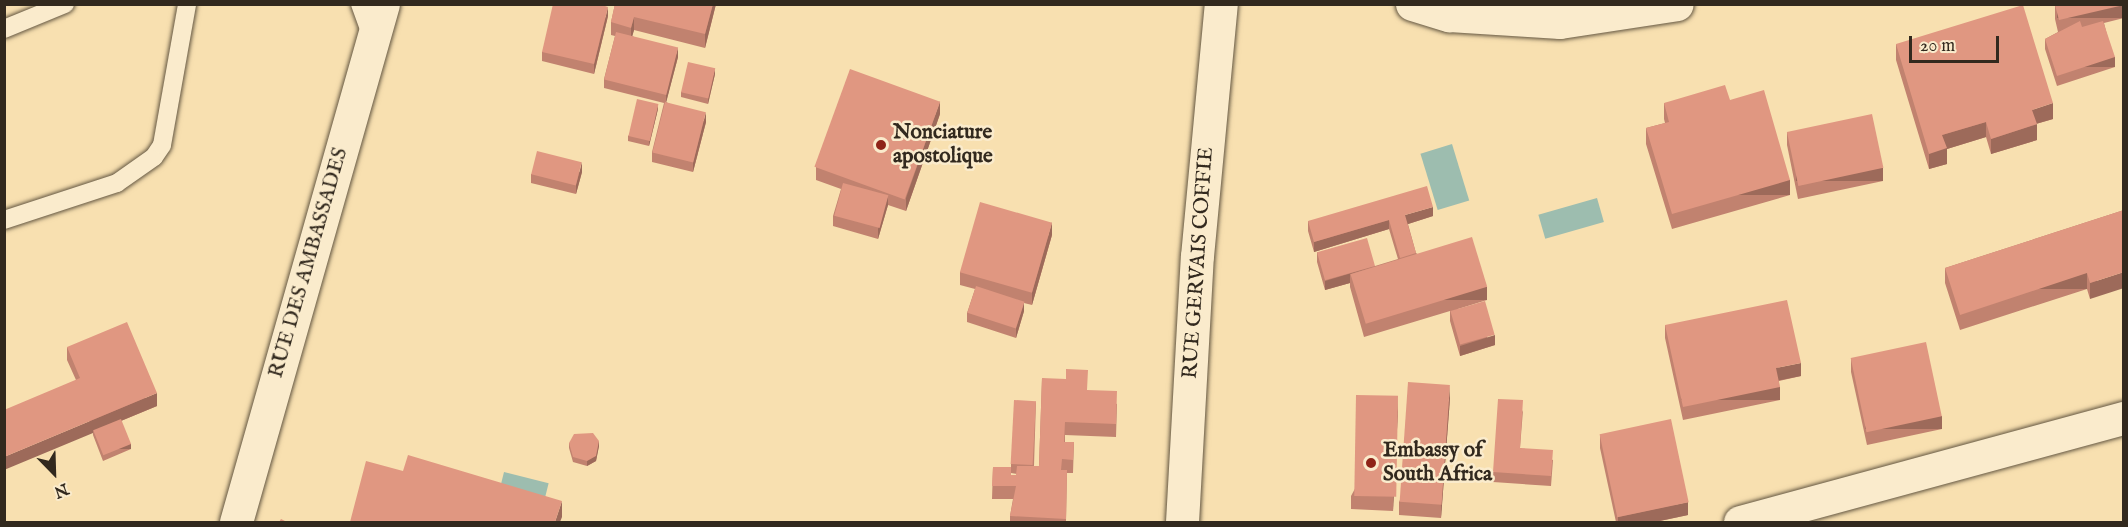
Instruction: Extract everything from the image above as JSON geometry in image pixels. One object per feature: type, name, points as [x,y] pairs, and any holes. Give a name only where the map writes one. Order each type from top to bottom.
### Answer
[{"type":"street","name":"RUE DES AMBASSADES","points":[[236,522],[383,4]]},
{"type":"street","name":"RUE GERVAIS COFFIE","points":[[1182,522],[1197,256],[1221,4]]},
{"type":"street","points":[[1412,4],[1449,15],[1560,22],[1677,4]]},
{"type":"street","points":[[1740,522],[2124,418]]},
{"type":"lane","points":[[4,29],[65,4]]},
{"type":"lane","points":[[4,220],[117,183],[154,157],[162,145],[187,4]]},
{"type":"lane","points":[[360,4],[373,38]]},
{"type":"shaded area","points":[[1452,144],[1469,200],[1438,210],[1420,154]]},
{"type":"shaded area","points":[[1597,198],[1604,222],[1545,239],[1538,215]]},
{"type":"shaded area","points":[[504,472],[549,483],[544,501],[500,489]]},
{"type":"building","points":[[553,4],[599,4],[608,7],[594,64],[542,52]]},
{"type":"building","points":[[615,4],[713,4],[705,34],[634,17],[631,28],[611,22]]},
{"type":"building","points":[[2023,5],[2053,103],[2032,110],[2037,124],[1991,139],[1986,122],[1942,135],[1947,148],[1929,154],[1896,44]]},
{"type":"building","points":[[2055,5],[2124,5],[2059,20]]},
{"type":"building","points":[[2080,21],[2082,27],[2103,21],[2115,57],[2057,76],[2045,39]]},
{"type":"building","points":[[616,32],[678,47],[666,95],[604,80]]},
{"type":"building","points":[[688,62],[715,68],[708,99],[681,92]]},
{"type":"building","points":[[850,69],[940,102],[905,200],[814,167]]},
{"type":"building","points":[[1725,85],[1730,100],[1764,90],[1790,180],[1672,214],[1646,128],[1669,122],[1664,103]]},
{"type":"building","points":[[637,99],[658,104],[650,141],[628,136]]},
{"type":"building","points":[[665,102],[706,112],[693,163],[652,152]]},
{"type":"building","points":[[1872,114],[1883,168],[1798,186],[1787,132]]},
{"type":"building","points":[[537,151],[582,162],[576,185],[531,174]]},
{"type":"building","points":[[843,183],[888,195],[880,228],[834,216]]},
{"type":"building","points":[[1427,186],[1433,207],[1405,215],[1416,253],[1400,258],[1389,220],[1314,242],[1308,221]]},
{"type":"building","points":[[980,202],[1052,223],[1032,293],[960,272]]},
{"type":"building","points":[[2124,210],[2124,272],[2090,283],[2087,273],[1960,315],[1945,268]]},
{"type":"building","points":[[1472,237],[1487,287],[1366,324],[1351,274]]},
{"type":"building","points":[[1367,238],[1375,266],[1325,280],[1317,252]]},
{"type":"building","points":[[976,286],[1025,302],[1016,328],[967,313]]},
{"type":"building","points":[[1787,300],[1801,363],[1776,368],[1780,387],[1683,407],[1665,325]]},
{"type":"building","points":[[1485,301],[1495,335],[1460,345],[1450,311]]},
{"type":"building","points":[[127,322],[157,393],[4,457],[4,410],[80,378],[67,347]]},
{"type":"building","points":[[1926,342],[1942,416],[1866,432],[1851,358]]},
{"type":"building","points":[[1066,369],[1088,370],[1087,390],[1117,391],[1116,424],[1065,422],[1064,442],[1074,442],[1073,460],[1062,459],[1061,470],[1067,470],[1066,519],[1010,516],[1016,486],[992,486],[993,467],[1011,467],[1011,475],[1016,475],[1017,466],[1039,466],[1042,378],[1066,379]]},
{"type":"building","points":[[1408,382],[1450,385],[1442,505],[1400,502]]},
{"type":"building","points":[[1356,395],[1398,396],[1396,497],[1354,496]]},
{"type":"building","points":[[1498,399],[1523,400],[1520,448],[1553,450],[1551,476],[1493,472]]},
{"type":"building","points":[[1014,400],[1036,401],[1033,465],[1011,464]]},
{"type":"building","points":[[121,419],[131,444],[103,455],[93,430]]},
{"type":"building","points":[[1671,419],[1689,502],[1617,517],[1600,434]]},
{"type":"building","points":[[593,433],[599,441],[596,456],[587,461],[573,457],[569,443],[574,434]]},
{"type":"building","points":[[408,455],[562,501],[555,522],[350,522],[366,461],[403,471]]},
{"type":"place","name":"Nonciature apostolique","points":[[881,145]]},
{"type":"place","name":"Embassy of South Africa","points":[[1371,463]]}]
